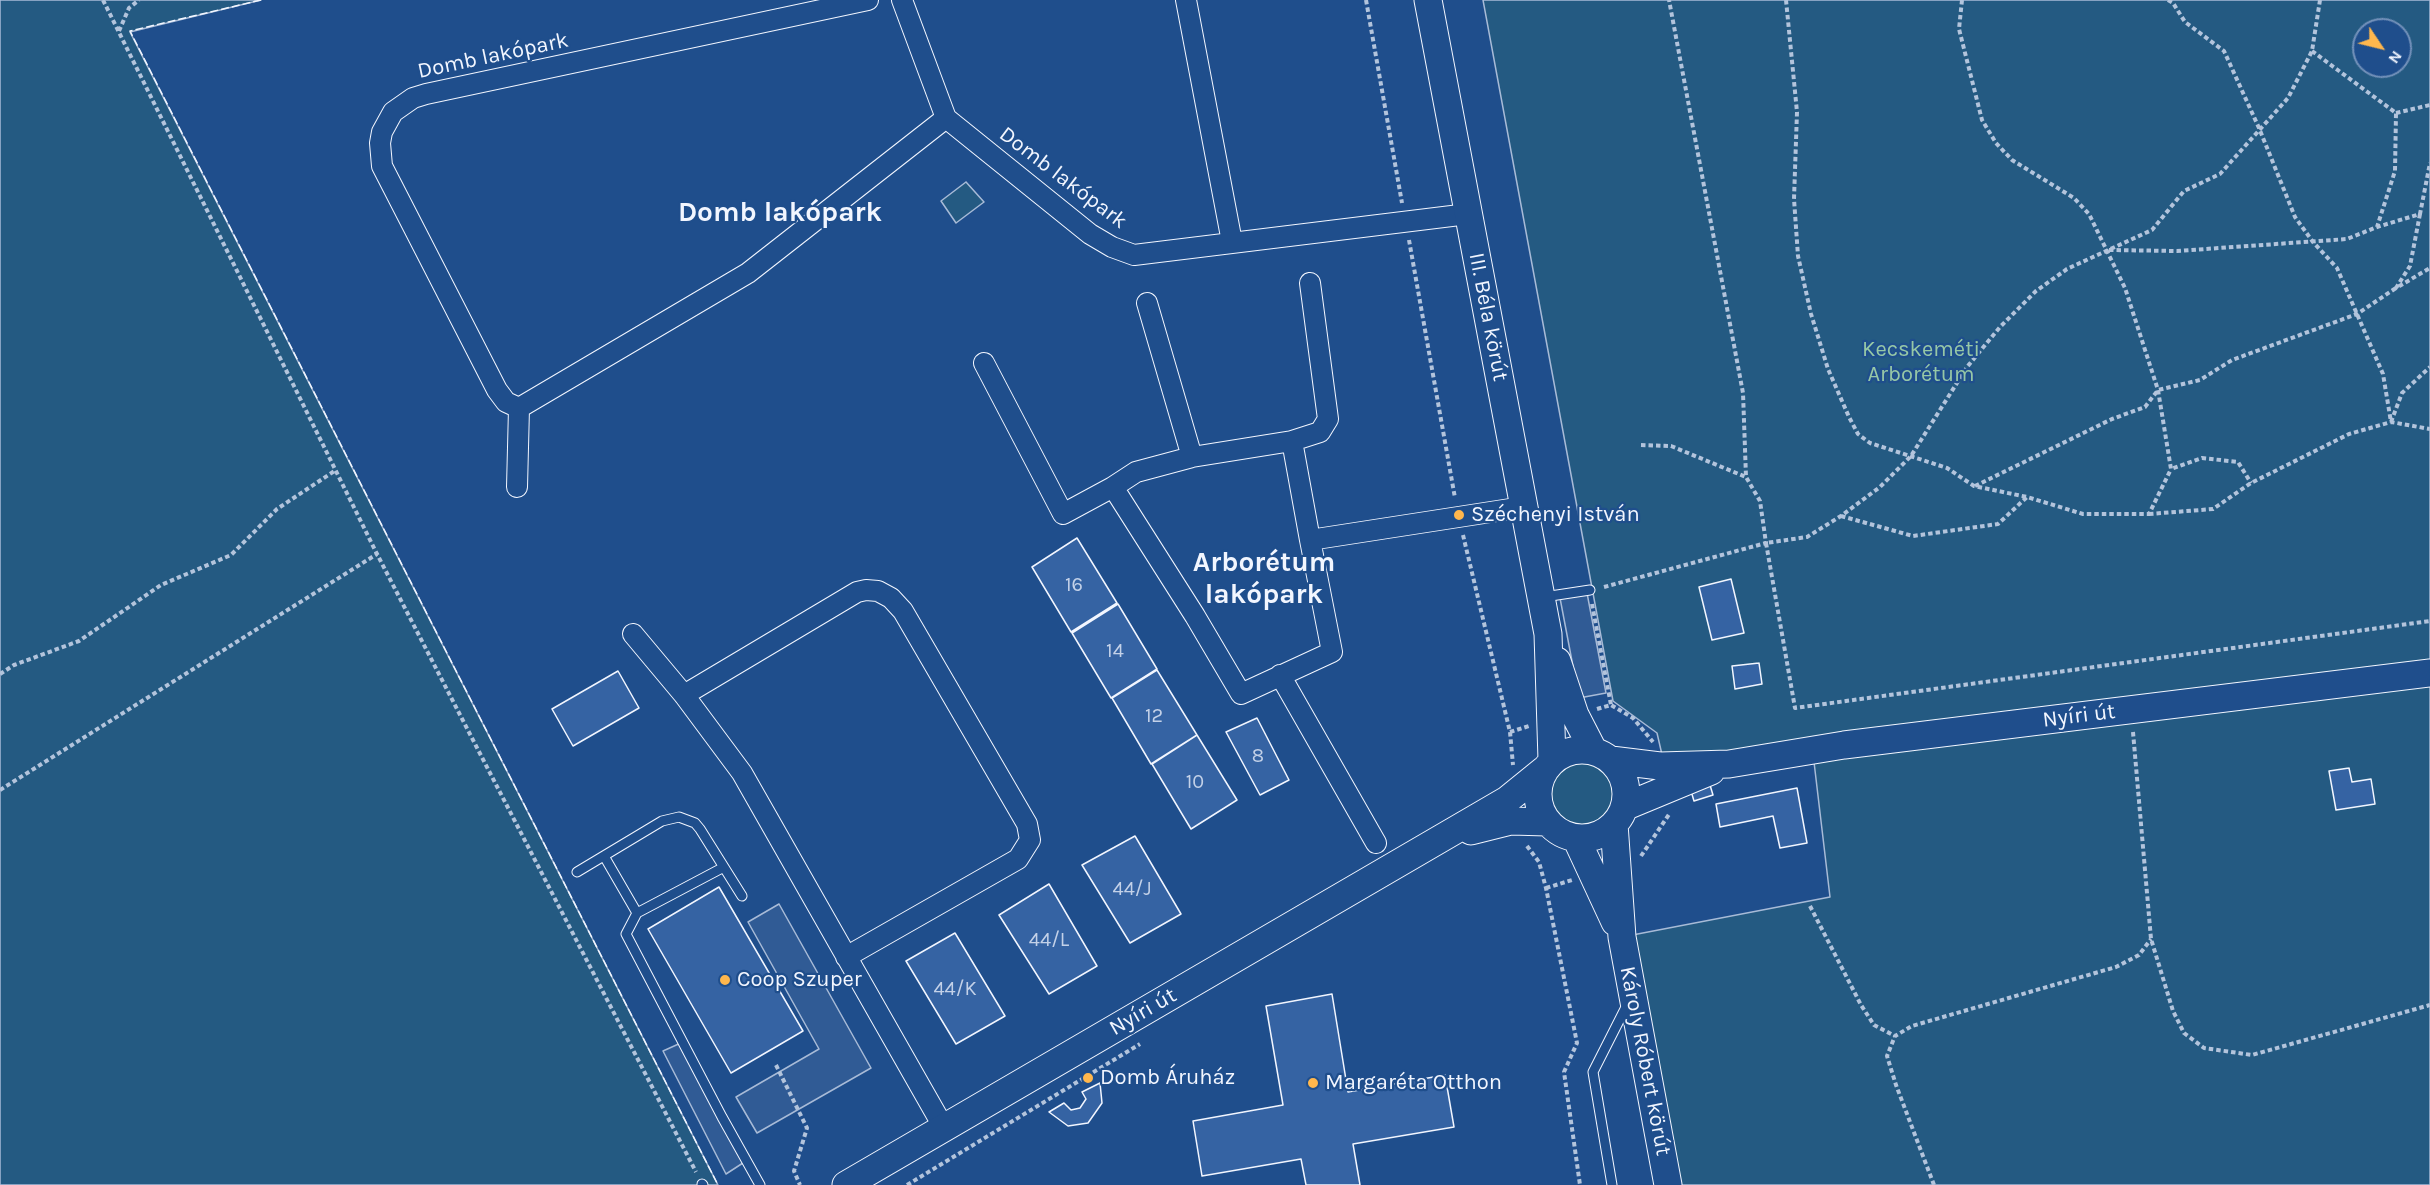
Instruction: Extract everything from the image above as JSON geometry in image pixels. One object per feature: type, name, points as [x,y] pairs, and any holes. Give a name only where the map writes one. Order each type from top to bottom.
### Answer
[{"type":"street","name":"Domb lakópark","points":[[519,408],[506,402],[497,390],[382,166],[380,143],[387,121],[393,112],[413,98],[426,94],[868,0]]},
{"type":"street","points":[[517,487],[519,408],[748,273],[946,118],[902,0]]},
{"type":"street","points":[[1186,0],[1232,242]]},
{"type":"street","name":"III. Béla körút","points":[[1428,0],[1548,634],[1575,715],[1602,755]]},
{"type":"street","name":"Domb lakópark","points":[[946,118],[1090,234],[1112,247],[1134,255],[1468,214]]},
{"type":"street","points":[[984,363],[1063,514],[1136,472],[1192,457],[1292,441],[1320,432],[1328,419],[1310,283]]},
{"type":"street","points":[[1147,303],[1192,457]]},
{"type":"street","points":[[1113,487],[1195,616],[1241,694],[1332,652],[1292,441]]},
{"type":"street","points":[[1310,540],[1523,507]]},
{"type":"street","points":[[684,695],[857,592],[872,590],[884,593],[903,610],[1028,824],[1030,840],[1018,859],[846,957]]},
{"type":"street","points":[[633,634],[684,695],[741,773],[944,1128]]},
{"type":"street","name":"III. Béla körút","points":[[1548,634],[1548,765]]},
{"type":"street","name":"Nyíri út","points":[[1602,755],[1660,766],[1729,764],[1844,745],[2430,673]]},
{"type":"street","points":[[1280,675],[1376,843]]},
{"type":"street","points":[[1579,749],[1602,755],[1619,769],[1625,782],[1626,794],[1619,816],[1603,833],[1590,838],[1565,835],[1547,822],[1540,810],[1537,796],[1539,783],[1548,765],[1565,753],[1579,749]]},
{"type":"street","name":"Nyíri út","points":[[1619,816],[1729,764]]},
{"type":"street","name":"Nyíri út","points":[[846,1185],[1507,800],[1548,765]]},
{"type":"street","name":"Károly Róbert körút","points":[[1619,816],[1622,937],[1668,1185]]},
{"type":"street","name":"Nyíri út","points":[[1440,839],[1511,821],[1547,822]]},
{"type":"street","name":"Károly Róbert körút","points":[[1576,838],[1622,937]]},
{"type":"lane","points":[[1541,597],[1591,590]]},
{"type":"lane","points":[[577,872],[662,821],[679,817],[694,823],[700,829],[742,896]]},
{"type":"lane","points":[[604,856],[637,914]]},
{"type":"lane","points":[[724,867],[637,914],[626,934],[760,1185]]},
{"type":"lane","points":[[1612,1185],[1593,1072],[1633,995]]},
{"type":"path","points":[[104,0],[377,554],[702,1184]]},
{"type":"path","points":[[119,31],[129,8],[139,0]]},
{"type":"path","points":[[1366,0],[1458,516],[1510,732],[1539,724]]},
{"type":"path","points":[[1669,0],[1743,393],[1746,477],[1760,501],[1795,708],[2430,621]]},
{"type":"path","points":[[1786,0],[1797,112],[1794,199],[1798,256],[1811,314],[1828,369],[1858,434],[1870,443],[1947,468],[1974,486],[2027,497],[2083,514],[2149,514],[2214,509],[2251,483],[2349,434],[2391,423],[2430,429]]},
{"type":"path","points":[[1962,0],[1959,29],[1982,120],[1991,136],[2012,160],[2074,198],[2089,214],[2125,288],[2158,390],[2171,469],[2149,514]]},
{"type":"path","points":[[2169,0],[2185,22],[2224,51],[2259,128],[2295,217],[2313,242],[2337,268],[2383,374],[2391,423]]},
{"type":"path","points":[[1611,705],[1591,590],[1766,543],[1807,537],[1841,516],[1880,487],[1911,456],[1967,367],[2000,327],[2036,291],[2059,275],[2152,230],[2184,191],[2220,174],[2259,128],[2289,98],[2312,51],[2320,0]]},
{"type":"path","points":[[2312,51],[2396,113],[2430,105]]},
{"type":"path","points":[[2377,227],[2395,171],[2396,113]]},
{"type":"path","points":[[2396,288],[2410,266],[2430,163]]},
{"type":"path","points":[[2107,250],[2177,251],[2348,239],[2377,227],[2420,214]]},
{"type":"path","points":[[1974,486],[2112,419],[2145,407],[2158,390],[2200,380],[2232,360],[2357,314],[2430,268]]},
{"type":"path","points":[[2391,423],[2402,393],[2430,367]]},
{"type":"path","points":[[1641,445],[1671,446],[1746,477]]},
{"type":"path","points":[[2171,469],[2202,458],[2238,462],[2251,483]]},
{"type":"path","points":[[0,674],[14,665],[79,641],[161,585],[231,555],[277,509],[336,470]]},
{"type":"path","points":[[1841,516],[1913,536],[1998,524],[2027,497]]},
{"type":"path","points":[[0,790],[377,554]]},
{"type":"path","points":[[2131,710],[2151,939],[2173,1011],[2184,1033],[2204,1048],[2252,1055],[2430,1005]]},
{"type":"path","points":[[1524,843],[1539,862],[1546,888],[1577,1042],[1564,1072],[1580,1185]]},
{"type":"path","points":[[1810,906],[1861,1005],[1874,1025],[1894,1036]]},
{"type":"path","points":[[1934,1185],[1887,1056],[1894,1036],[1912,1026],[2116,967],[2139,955],[2151,939]]},
{"type":"path","points":[[776,1065],[807,1128],[794,1171],[800,1185]]},
{"type":"green space","points":[[0,0],[261,0],[130,32],[718,1185],[0,1185]]},
{"type":"green space","name":"Kecskeméti Arborétum","points":[[1483,0],[2430,0],[2430,1185],[1668,1185],[1622,937],[1830,897],[1812,745],[1663,759],[1657,733],[1613,701]]},
{"type":"green space","points":[[966,182],[984,202],[956,223],[941,201]]},
{"type":"green space","points":[[1582,759],[1595,762],[1606,769],[1613,780],[1616,793],[1613,806],[1606,817],[1595,824],[1582,827],[1569,824],[1558,817],[1551,806],[1548,793],[1551,780],[1558,769],[1569,762]]},
{"type":"shaded area","points":[[1587,593],[1606,693],[1579,698],[1560,598]]},
{"type":"shaded area","points":[[779,904],[871,1068],[757,1133],[736,1097],[819,1049],[748,922]]},
{"type":"shaded area","points":[[683,1042],[746,1161],[726,1174],[663,1051]]},
{"type":"building","points":[[1077,538],[1117,603],[1071,632],[1032,567]]},
{"type":"building","points":[[1731,579],[1744,633],[1712,640],[1699,587]]},
{"type":"building","points":[[1118,604],[1157,669],[1111,698],[1072,633]]},
{"type":"building","points":[[1759,663],[1762,684],[1735,689],[1732,666]]},
{"type":"building","points":[[1157,670],[1197,735],[1151,764],[1112,698]]},
{"type":"building","points":[[618,671],[639,708],[573,746],[552,709]]},
{"type":"building","points":[[1257,718],[1289,780],[1260,795],[1226,732]]},
{"type":"building","points":[[1197,735],[1237,800],[1191,829],[1152,764]]},
{"type":"building","points":[[2349,768],[2352,782],[2371,779],[2375,804],[2336,810],[2329,771]]},
{"type":"building","points":[[1710,785],[1713,795],[1694,801],[1691,791]]},
{"type":"building","points":[[1797,788],[1807,843],[1780,848],[1773,816],[1720,827],[1716,804]]},
{"type":"building","points":[[1135,836],[1181,914],[1130,943],[1082,865]]},
{"type":"building","points":[[1049,884],[1097,966],[1049,994],[999,915]]},
{"type":"building","name":"Coop Szuper","points":[[719,887],[803,1031],[731,1073],[648,929]]},
{"type":"building","points":[[955,933],[1005,1016],[956,1044],[906,961]]},
{"type":"building","name":"Margaréta Otthon","points":[[1332,994],[1348,1092],[1445,1075],[1454,1127],[1353,1144],[1360,1185],[1306,1185],[1301,1159],[1202,1176],[1193,1121],[1283,1105],[1266,1006]]},
{"type":"building","points":[[1100,1083],[1102,1103],[1088,1123],[1068,1126],[1049,1112],[1064,1103],[1071,1110],[1080,1108],[1086,1099],[1082,1092]]},
{"type":"fence","points":[[261,0],[130,31],[718,1185]]},
{"type":"place","name":"Széchenyi István","points":[[1459,515]]},
{"type":"place","name":"Coop Szuper","points":[[725,980]]},
{"type":"place","name":"Domb Áruház","points":[[1088,1078]]},
{"type":"place","name":"Margaréta Otthon","points":[[1313,1083]]},
{"type":"district","name":"Domb lakópark","points":[[780,213]]},
{"type":"district","name":"Arborétum lakópark","points":[[1264,579]]}]
